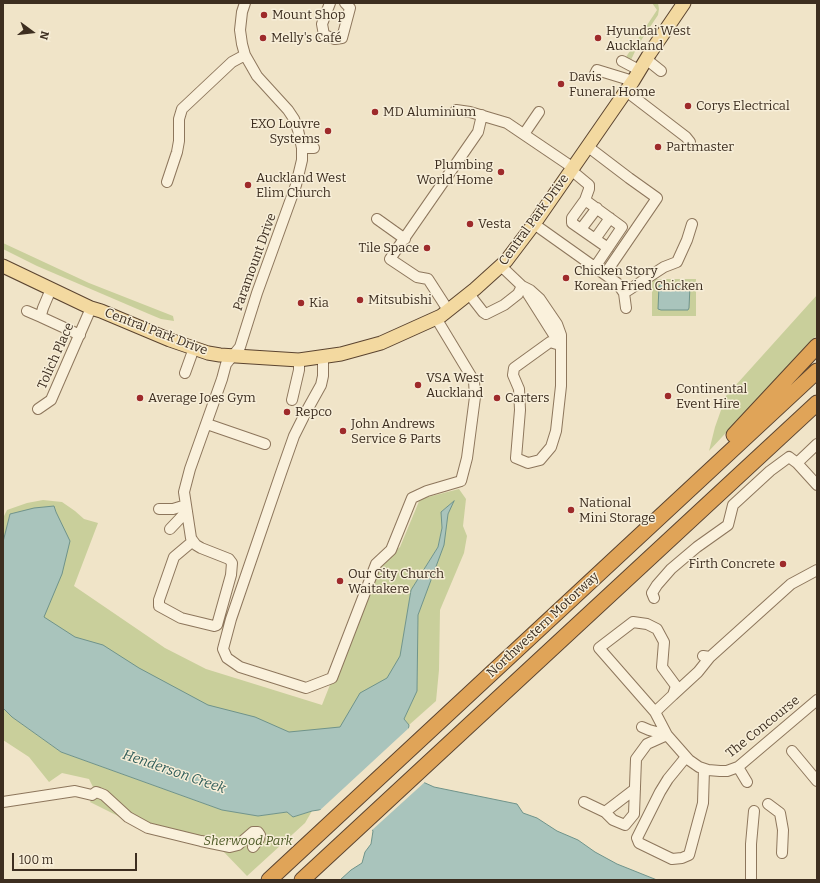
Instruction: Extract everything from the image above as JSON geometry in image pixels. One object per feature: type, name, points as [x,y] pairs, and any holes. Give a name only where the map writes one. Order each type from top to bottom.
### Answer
[{"type":"highway","points":[[687,491],[735,434],[817,346]]},
{"type":"highway","name":"Northwestern Motorway","points":[[269,880],[423,735],[817,371]]},
{"type":"highway","name":"Northwestern Motorway","points":[[302,880],[817,403]]},
{"type":"main road","name":"Central Park Drive","points":[[3,266],[91,308],[170,340],[208,353],[299,360],[323,357],[381,342],[436,318],[469,294],[501,266],[534,224],[684,3]]},
{"type":"street","name":"Paramount Drive","points":[[193,541],[191,538],[184,492],[190,469],[207,424],[226,364],[240,347],[257,293],[296,185],[302,160],[302,148],[298,130],[288,110],[257,76],[245,55],[240,30],[242,12],[245,3]]},
{"type":"street","points":[[330,3],[322,24],[324,35],[335,39],[342,38],[350,8],[345,3]]},
{"type":"street","points":[[167,182],[179,140],[179,119],[182,108],[232,62],[245,55]]},
{"type":"street","points":[[622,60],[636,75],[690,142]]},
{"type":"street","points":[[595,74],[597,70],[636,75],[661,71]]},
{"type":"street","points":[[456,110],[482,115],[507,123],[572,169],[589,185],[585,200],[572,218],[572,223],[608,248]]},
{"type":"street","points":[[524,134],[539,112]]},
{"type":"street","points":[[448,310],[428,279],[417,277],[390,260],[478,132],[482,115]]},
{"type":"street","points":[[588,146],[629,178],[658,198],[605,274]]},
{"type":"street","points":[[302,148],[314,148]]},
{"type":"street","points":[[585,200],[622,227],[595,268]]},
{"type":"street","points":[[581,229],[597,208]]},
{"type":"street","points":[[595,239],[610,218]]},
{"type":"street","points":[[377,219],[404,239]]},
{"type":"street","points":[[534,224],[617,283],[624,293],[626,308]]},
{"type":"street","points":[[624,293],[664,267],[677,262],[687,240],[692,224]]},
{"type":"street","points":[[501,266],[522,286],[534,302],[560,345],[561,386],[556,431],[551,447],[540,460],[528,463],[516,458],[520,410],[519,389],[513,375],[514,368],[550,342],[560,345]]},
{"type":"street","points":[[469,294],[486,314],[511,300],[518,294],[522,286]]},
{"type":"street","points":[[41,317],[42,308],[51,289]]},
{"type":"street","name":"Tolich Place","points":[[38,409],[51,400],[91,308]]},
{"type":"street","points":[[27,311],[80,335]]},
{"type":"street","points":[[323,357],[324,376],[321,385],[294,436],[231,619],[223,649],[227,658],[240,667],[306,688],[332,678],[376,564],[391,550],[412,498],[427,491],[461,481],[467,458],[475,396],[474,381],[436,318]]},
{"type":"street","points":[[185,373],[194,348]]},
{"type":"street","points":[[292,400],[299,370],[299,360]]},
{"type":"street","points":[[207,424],[265,444]]},
{"type":"street","points":[[797,463],[817,444]]},
{"type":"street","points":[[654,598],[652,593],[671,569],[697,547],[728,525],[733,506],[770,471],[789,457],[797,463],[817,485]]},
{"type":"street","points":[[159,509],[187,508]]},
{"type":"street","points":[[170,529],[187,508]]},
{"type":"street","points":[[193,541],[201,548],[229,559],[232,563],[231,574],[217,625],[214,626],[182,618],[159,606],[159,600],[174,557],[193,541]]},
{"type":"street","points":[[655,712],[698,672],[706,657],[791,584],[817,570]]},
{"type":"street","name":"The Concourse","points":[[673,695],[676,686],[662,667],[664,642],[658,629],[647,624],[633,622],[599,648],[655,712],[667,735],[686,757],[693,764],[704,769],[720,772],[738,767],[817,700]]},
{"type":"street","points":[[642,726],[649,730],[667,735]]},
{"type":"street","points":[[584,802],[605,812],[612,820],[625,825],[634,814],[636,759],[647,744],[667,735]]},
{"type":"street","points":[[792,751],[817,781]]},
{"type":"street","points":[[686,757],[668,779],[644,821],[637,838],[639,843],[672,859],[682,858],[689,854],[703,803],[704,769]]},
{"type":"street","points":[[738,767],[747,782]]},
{"type":"street","points":[[605,812],[635,789]]},
{"type":"street","points":[[3,802],[75,791],[92,795],[96,792],[104,795],[128,817],[148,828],[230,847],[238,845],[253,832],[258,832],[260,835],[259,839],[253,847]]},
{"type":"street","points":[[768,804],[780,813],[783,830],[782,853]]},
{"type":"street","points":[[751,880],[751,844],[754,811]]},
{"type":"green space","points":[[652,3],[658,3],[658,15],[638,45],[631,60],[626,57],[657,10]]},
{"type":"green space","points":[[3,243],[89,283],[173,316],[174,321],[161,319],[37,266],[3,249]]},
{"type":"green space","points":[[652,279],[696,279],[696,316],[652,316]]},
{"type":"green space","points":[[817,295],[817,335],[709,451],[715,427],[726,396]]},
{"type":"green space","points":[[459,489],[466,499],[463,526],[467,536],[464,553],[440,610],[439,670],[436,701],[409,725],[404,719],[417,690],[418,615],[443,545],[448,514],[453,502],[441,512],[442,528],[438,547],[411,590],[400,656],[377,752],[32,680],[56,512],[54,506],[10,514],[3,542],[3,518],[7,510],[27,503],[43,500],[62,502],[84,519],[98,523],[74,586],[165,648],[206,669],[322,705],[377,566],[400,547],[420,499]]},
{"type":"green space","name":"Sherwood Park","points":[[3,708],[12,717],[61,752],[222,810],[258,816],[287,812],[293,817],[312,811],[305,823],[247,876],[221,849],[150,832],[90,802],[94,794],[93,787],[89,779],[62,773],[49,782],[29,757],[3,740]]},
{"type":"water","points":[[661,284],[688,284],[690,286],[688,310],[658,309],[659,286]]},
{"type":"water","name":"Henderson Creek","points":[[454,501],[448,514],[444,545],[418,615],[417,691],[404,719],[409,725],[403,773],[434,787],[517,804],[523,813],[537,818],[557,831],[578,840],[595,852],[617,864],[657,880],[340,880],[362,863],[365,852],[371,844],[373,831],[363,815],[338,807],[312,811],[293,817],[287,812],[258,816],[222,810],[61,752],[12,717],[3,708],[3,542],[10,514],[34,508],[54,506],[70,541],[62,574],[44,617],[75,637],[103,645],[139,668],[208,705],[255,717],[289,732],[340,727],[360,693],[387,678],[400,656],[411,590],[438,547],[442,528],[441,512]]},
{"type":"pier","points":[[411,726],[405,772],[426,781],[371,831],[362,817],[338,809],[318,812]]},
{"type":"place","name":"Mount Shop","points":[[264,15]]},
{"type":"place","name":"Melly's Café","points":[[263,38]]},
{"type":"place","name":"Hyundai West Auckland","points":[[598,38]]},
{"type":"place","name":"Davis Funeral Home","points":[[561,84]]},
{"type":"place","name":"Corys Electrical","points":[[688,106]]},
{"type":"place","name":"MD Aluminium","points":[[375,112]]},
{"type":"place","name":"EXO Louvre Systems","points":[[328,131]]},
{"type":"place","name":"Partmaster","points":[[658,147]]},
{"type":"place","name":"Plumbing World Home","points":[[501,172]]},
{"type":"place","name":"Auckland West Elim Church","points":[[248,185]]},
{"type":"place","name":"Vesta","points":[[470,224]]},
{"type":"place","name":"Tile Space","points":[[427,248]]},
{"type":"place","name":"Chicken Story Korean Fried Chicken","points":[[566,278]]},
{"type":"place","name":"Mitsubishi","points":[[360,300]]},
{"type":"place","name":"Kia","points":[[301,303]]},
{"type":"place","name":"VSA West Auckland","points":[[418,385]]},
{"type":"place","name":"Continental Event Hire","points":[[668,396]]},
{"type":"place","name":"Average Joes Gym","points":[[140,398]]},
{"type":"place","name":"Carters","points":[[497,398]]},
{"type":"place","name":"Repco","points":[[287,412]]},
{"type":"place","name":"John Andrews Service & Parts","points":[[343,431]]},
{"type":"place","name":"National Mini Storage","points":[[571,510]]},
{"type":"place","name":"Firth Concrete","points":[[783,564]]},
{"type":"place","name":"Our City Church Waitakere","points":[[340,581]]}]
